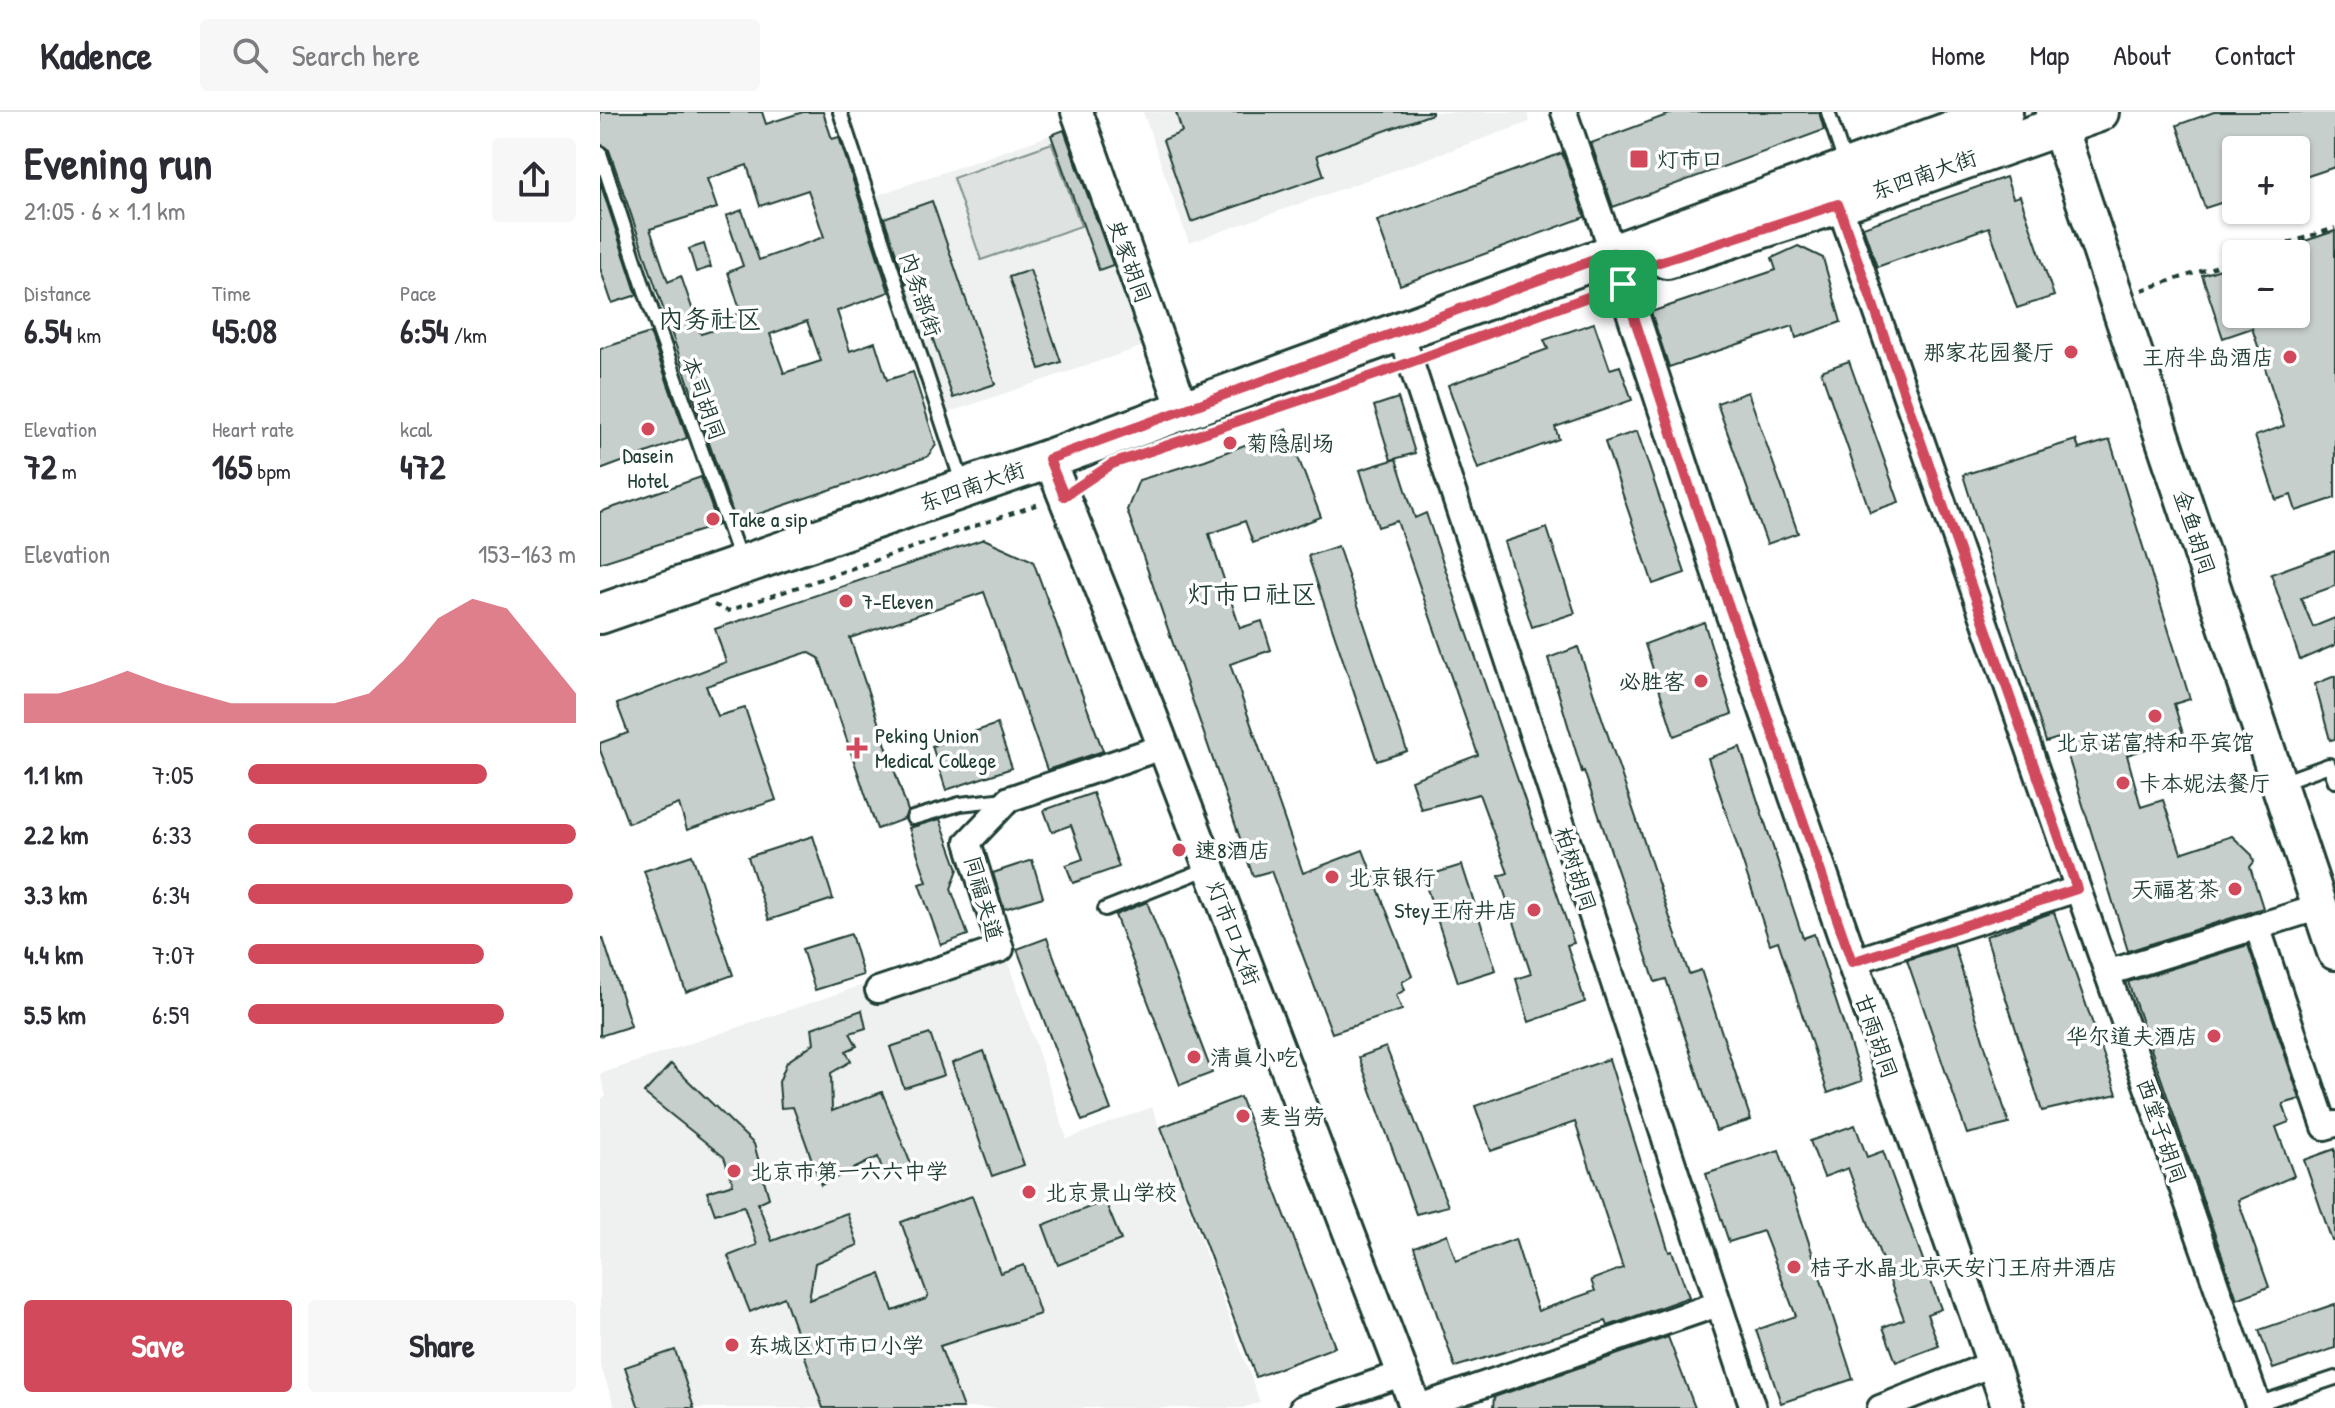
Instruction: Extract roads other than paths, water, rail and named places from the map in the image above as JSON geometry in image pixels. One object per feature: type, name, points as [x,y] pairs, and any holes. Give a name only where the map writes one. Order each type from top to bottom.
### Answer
[{"type":"main road","name":"东四南大街","points":[[600,614],[1049,459],[1189,407],[1406,346],[1838,182],[2003,112]]},
{"type":"main road","name":"东四南大街","points":[[1838,182],[2056,119],[2099,112]]},
{"type":"main road","name":"金鱼胡同","points":[[2056,119],[2335,952]]},
{"type":"street","name":"史家胡同","points":[[1077,112],[1189,407]]},
{"type":"street","points":[[1094,112],[1189,407]]},
{"type":"street","points":[[1564,112],[1618,268]]},
{"type":"street","name":"西堂子胡同","points":[[1838,182],[2077,889],[2258,1406]]},
{"type":"street","name":"甘雨胡同","points":[[1618,268],[1725,595],[2008,1408]]},
{"type":"street","name":"柏树胡同","points":[[1406,346],[1753,1408]]},
{"type":"street","name":"灯市口大街","points":[[1049,459],[1151,714],[1416,1408]]},
{"type":"street","name":"同福夹道","points":[[878,990],[1001,949],[968,842],[1009,799],[1162,747]]},
{"type":"street","points":[[1852,962],[2077,889]]},
{"type":"street","points":[[2107,973],[2320,907]]},
{"type":"street","points":[[2257,926],[2325,1127],[2335,1124]]},
{"type":"street","points":[[1416,1408],[1718,1304]]},
{"type":"street","points":[[1880,1408],[1992,1364]]},
{"type":"street","points":[[1302,1408],[1404,1373]]},
{"type":"lane","name":"内务部街","points":[[840,112],[964,488]]},
{"type":"lane","points":[[1828,112],[1838,182]]},
{"type":"lane","name":"本司胡同","points":[[600,153],[646,294],[742,565]]},
{"type":"lane","points":[[2279,783],[2329,765],[2335,781]]},
{"type":"lane","points":[[913,818],[960,804],[1009,799]]},
{"type":"lane","points":[[1105,909],[1209,868]]},
{"type":"lane","points":[[2258,1406],[2335,1378]]},
{"type":"place","name":"灯市口","points":[[1639,159]]},
{"type":"place","name":"那家花园餐厅","points":[[2071,352]]},
{"type":"place","name":"王府半岛酒店","points":[[2290,357]]},
{"type":"place","name":"Dasein Hotel","points":[[648,429]]},
{"type":"place","name":"菊隐剧场","points":[[1230,443]]},
{"type":"place","name":"Take a sip","points":[[713,519]]},
{"type":"place","name":"7-Eleven","points":[[846,601]]},
{"type":"place","name":"必胜客","points":[[1701,681]]},
{"type":"place","name":"北京诺富特和平宾馆","points":[[2155,716]]},
{"type":"place","name":"Peking Union Medical College","points":[[857,748]]},
{"type":"place","name":"卡本妮法餐厅","points":[[2123,783]]},
{"type":"place","name":"速8酒店","points":[[1179,850]]},
{"type":"place","name":"北京银行","points":[[1332,877]]},
{"type":"place","name":"天福茗茶","points":[[2235,889]]},
{"type":"place","name":"Stey王府井店","points":[[1534,910]]},
{"type":"place","name":"华尔道夫酒店","points":[[2214,1036]]},
{"type":"place","name":"清真小吃","points":[[1194,1057]]},
{"type":"place","name":"麦当劳","points":[[1243,1116]]},
{"type":"place","name":"北京市第一六六中学","points":[[734,1171]]},
{"type":"place","name":"北京景山学校","points":[[1029,1192]]},
{"type":"place","name":"桔子水晶北京天安门王府井酒店","points":[[1794,1267]]},
{"type":"place","name":"东城区灯市口小学","points":[[732,1345]]},
{"type":"district","name":"内务社区","points":[[710,318]]},
{"type":"district","name":"灯市口社区","points":[[1252,593]]}]
